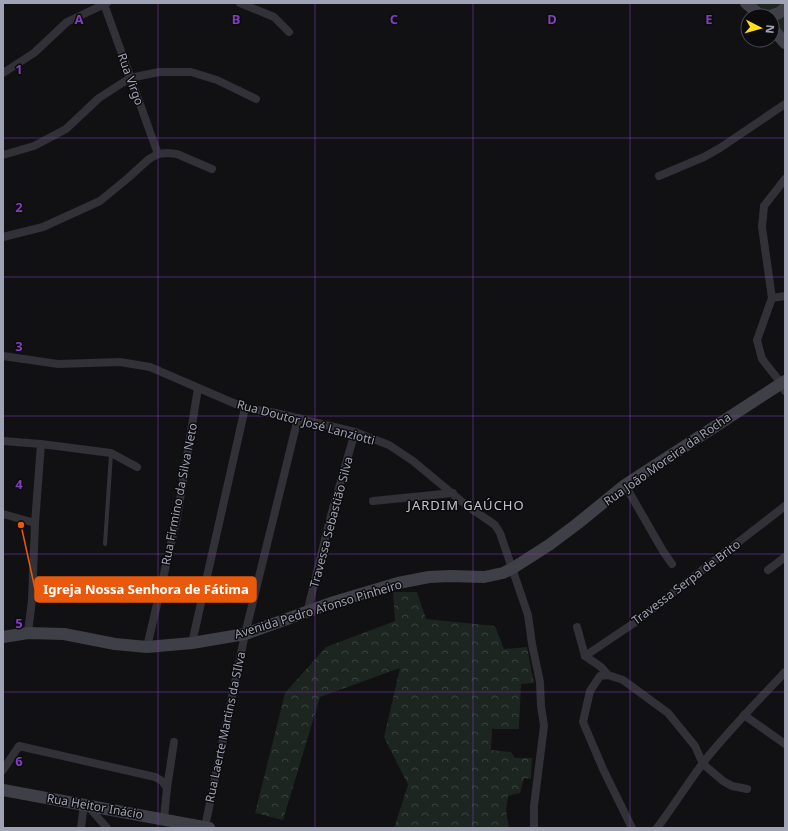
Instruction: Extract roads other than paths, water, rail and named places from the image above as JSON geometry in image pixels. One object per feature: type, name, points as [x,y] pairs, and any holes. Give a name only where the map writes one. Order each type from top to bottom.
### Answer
[{"type":"street","points":[[240,3],[274,17],[289,32]]},
{"type":"street","points":[[3,73],[34,53],[67,22],[105,4]]},
{"type":"street","name":"Rua Virgo","points":[[105,4],[158,154]]},
{"type":"street","points":[[3,155],[34,146],[66,129],[99,98],[130,78],[159,72],[191,72],[217,80],[256,99]]},
{"type":"street","points":[[659,176],[704,157],[720,148],[785,104]]},
{"type":"street","points":[[3,237],[43,227],[100,201],[149,159],[158,154],[177,154],[212,169]]},
{"type":"street","points":[[784,385],[762,359],[757,340],[772,298],[762,227],[764,206],[785,179]]},
{"type":"street","points":[[772,298],[785,296]]},
{"type":"street","name":"Rua Doutor José Lanziotti","points":[[3,356],[58,364],[120,362],[150,367],[245,408],[298,418],[355,432],[389,445],[413,461],[466,505],[495,526],[500,533],[513,568],[528,615],[540,682],[544,726],[534,806],[534,828]]},
{"type":"street","name":"Rua João Moreira da Rocha","points":[[513,568],[549,545],[625,485],[784,385]]},
{"type":"street","name":"Rua Firmino da Silva Neto","points":[[147,647],[177,518],[198,388]]},
{"type":"street","points":[[192,643],[245,408]]},
{"type":"street","name":"Rua Laerte Martins da SIlva","points":[[207,828],[245,634],[298,418]]},
{"type":"street","name":"Travessa Sebastião Silva","points":[[307,612],[330,519],[355,432]]},
{"type":"street","points":[[3,441],[41,444],[111,453],[137,466]]},
{"type":"street","points":[[28,633],[32,600],[35,523],[41,444]]},
{"type":"street","points":[[625,485],[672,564]]},
{"type":"street","points":[[372,501],[453,493]]},
{"type":"street","name":"Travessa Serpa de Brito","points":[[585,656],[634,623],[785,506]]},
{"type":"street","points":[[3,514],[35,523]]},
{"type":"street","points":[[768,570],[785,557]]},
{"type":"street","name":"Avenida Pedro Afonso Pinheiro","points":[[3,637],[28,633],[64,634],[115,644],[147,647],[192,643],[245,634],[334,602],[398,583],[429,577],[484,577],[503,573],[513,568]]},
{"type":"street","points":[[578,627],[585,656],[601,667],[604,675]]},
{"type":"street","points":[[657,828],[703,764],[744,715],[785,672]]},
{"type":"street","points":[[604,675],[623,680],[668,713],[695,746],[703,764],[723,781],[732,786],[747,789]]},
{"type":"street","points":[[604,675],[590,691],[583,722],[603,769],[632,828]]},
{"type":"street","points":[[744,715],[785,744]]},
{"type":"street","points":[[164,819],[174,742]]},
{"type":"street","points":[[3,770],[20,746],[156,777],[162,781],[167,788]]},
{"type":"street","name":"Rua Heitor Inácio","points":[[3,790],[85,804],[207,828]]},
{"type":"street","points":[[81,828],[85,804]]},
{"type":"street","points":[[85,804],[107,828]]},
{"type":"lane","points":[[105,544],[111,453]]},
{"type":"place","name":"Igreja Nossa Senhora de Fátima","points":[[21,525]]},
{"type":"district","name":"JARDIM GAÚCHO","points":[[466,505]]}]
